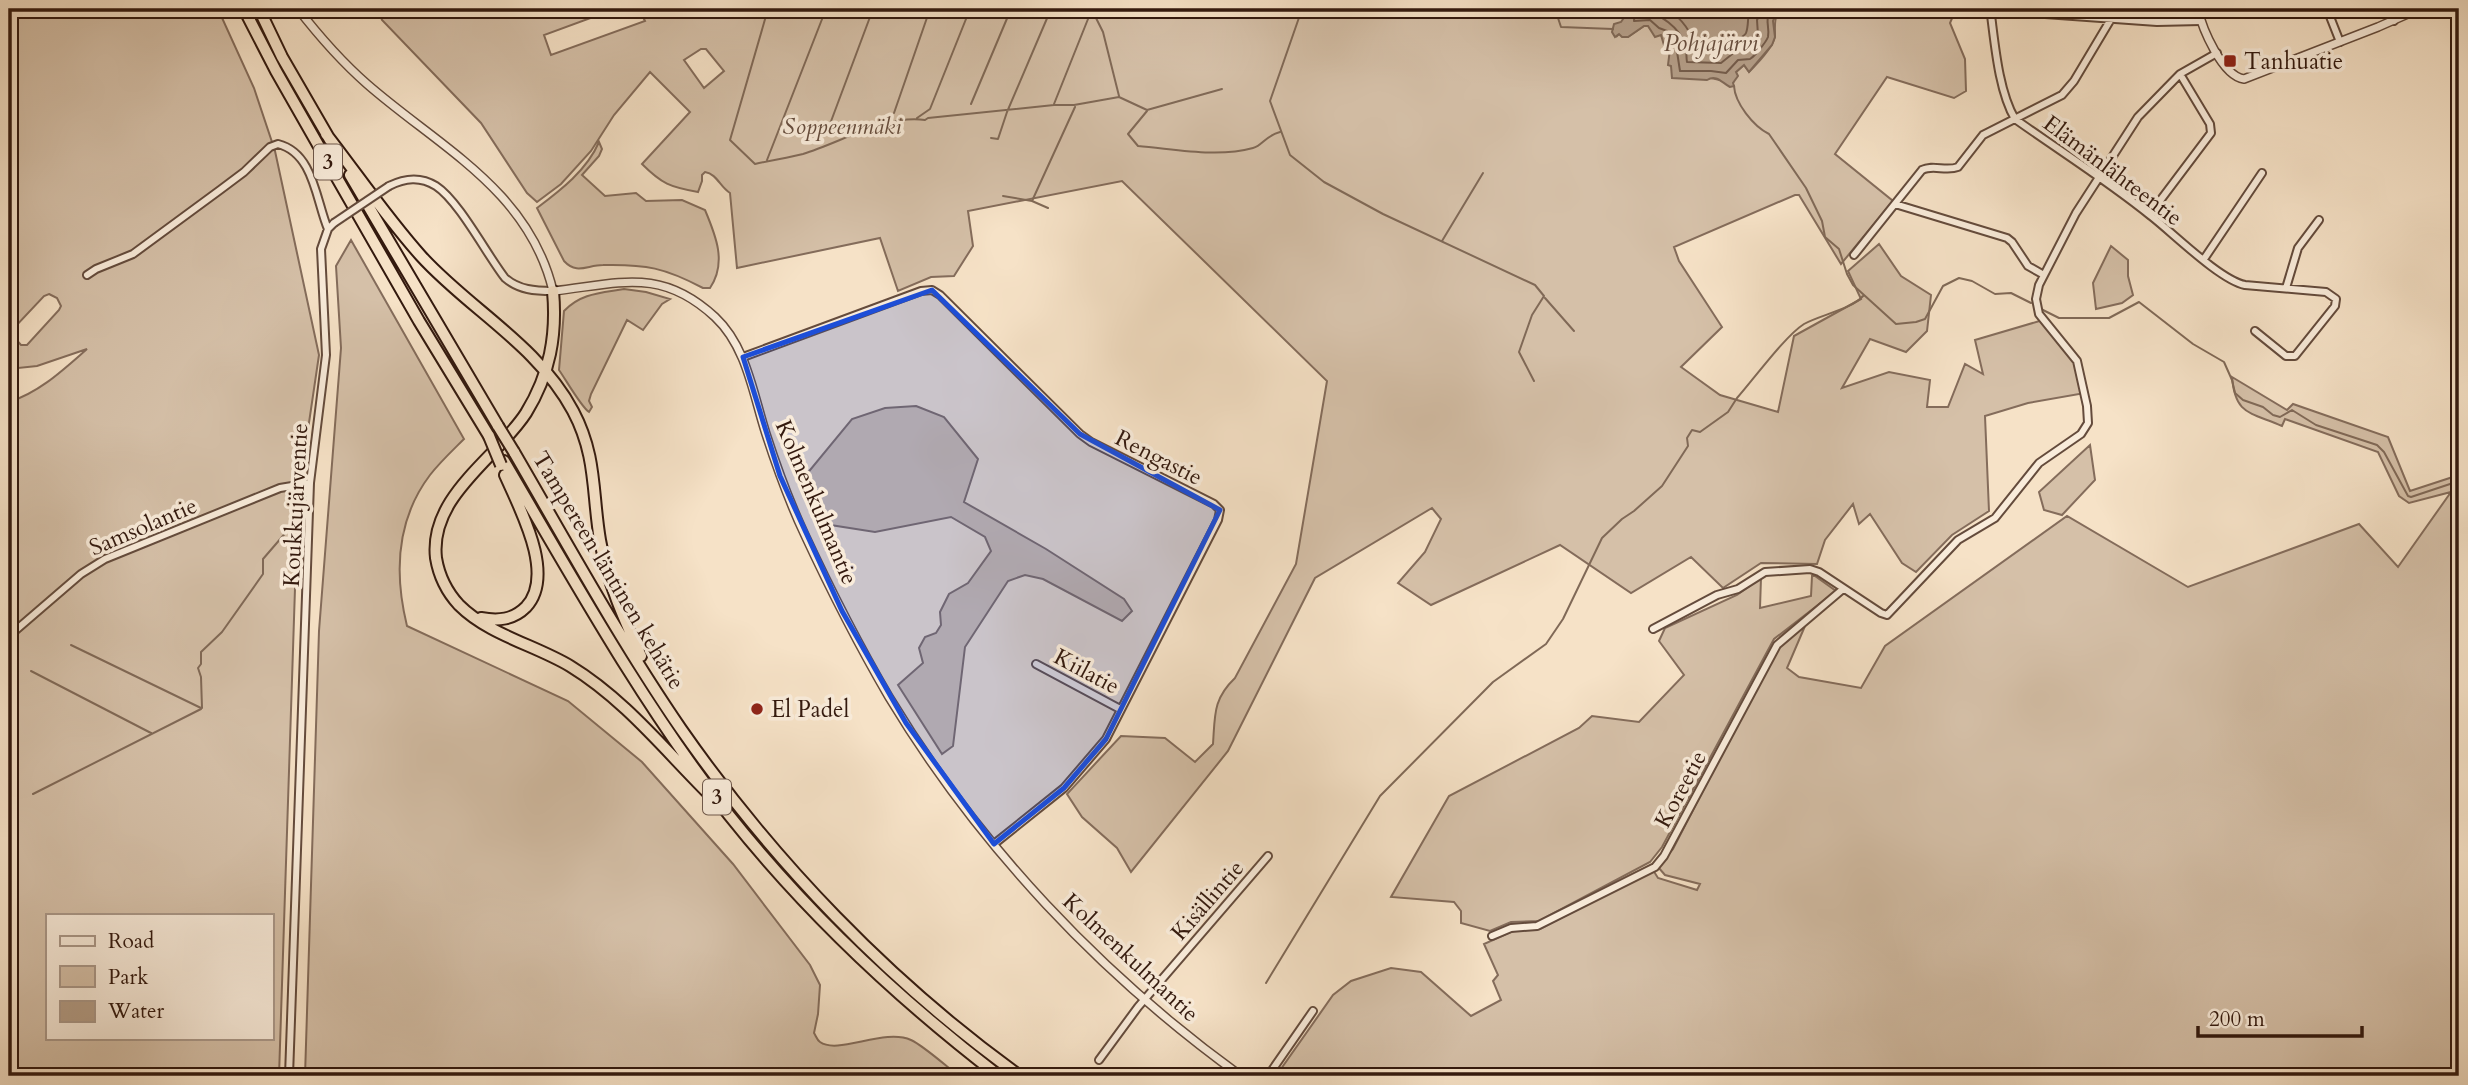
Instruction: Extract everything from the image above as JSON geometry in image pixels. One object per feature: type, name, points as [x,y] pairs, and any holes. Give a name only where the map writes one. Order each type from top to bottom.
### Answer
[{"type":"highway","name":"Tampereen läntinen kehätie","points":[[244,9],[321,150],[503,463],[643,694],[729,814],[787,882],[871,969],[932,1023],[999,1076]]},
{"type":"highway","name":"Tampereen läntinen kehätie","points":[[259,9],[282,57],[326,134],[617,628],[700,755],[744,813],[833,913],[942,1015],[1020,1076]]},
{"type":"highway","points":[[326,134],[421,256],[502,328],[546,372],[571,407],[585,434],[592,465],[600,542],[609,579],[658,693]]},
{"type":"highway","points":[[553,291],[554,336],[546,372],[526,413],[452,499],[440,524],[436,548],[441,577],[453,598],[474,617],[570,666],[609,693],[729,814]]},
{"type":"highway","points":[[474,617],[492,620],[509,618],[524,609],[536,590],[538,574],[534,550],[503,463]]},
{"type":"street","points":[[86,275],[134,254],[244,172],[261,154],[278,144],[294,151],[307,170],[317,191],[328,229],[389,186],[409,178],[425,181],[436,186],[454,205],[505,278],[524,289],[553,291],[542,254],[503,197],[479,173],[359,77],[298,9]]},
{"type":"street","points":[[1854,255],[1922,170],[1928,167],[1958,167],[1977,139],[2056,100],[2067,90],[2115,9]]},
{"type":"street","points":[[2198,9],[2217,53],[2238,78],[2247,78],[2419,9]]},
{"type":"street","points":[[2327,9],[2340,42]]},
{"type":"street","points":[[2388,9],[2394,21]]},
{"type":"street","points":[[2045,14],[2201,21]]},
{"type":"street","name":"Elämänlähteentie","points":[[1990,15],[2002,80],[2015,120],[2150,214],[2181,242],[2233,281],[2329,293],[2335,298],[2336,304],[2293,356],[2284,355],[2255,331]]},
{"type":"street","points":[[1653,629],[1717,595],[1738,589],[1765,572],[1810,569],[1887,615],[1958,540],[1995,518],[2039,463],[2081,434],[2088,423],[2077,361],[2039,314],[2036,299],[2044,275],[2076,213],[2138,117],[2180,74],[2217,53]]},
{"type":"street","points":[[2150,214],[2211,134],[2210,124],[2180,74]]},
{"type":"street","points":[[2204,259],[2262,173]]},
{"type":"street","points":[[1895,204],[2007,237],[2028,266],[2044,275]]},
{"type":"street","points":[[2286,288],[2298,248],[2319,220]]},
{"type":"street","name":"Koukkujärventie","points":[[289,1076],[310,483],[326,355],[321,249],[328,229]]},
{"type":"street","name":"Kolmenkulmantie","points":[[553,291],[624,281],[654,284],[676,290],[698,302],[718,320],[743,357],[780,476],[842,611],[906,723],[946,782],[994,844],[1079,939],[1200,1047],[1241,1076]]},
{"type":"street","name":"Rengastie","points":[[743,357],[921,291],[932,290],[1091,442],[1214,504],[1220,510],[1218,520],[1106,738],[1076,776],[994,844]]},
{"type":"street","name":"Samsolantie","points":[[9,636],[80,575],[105,559],[280,488],[310,483]]},
{"type":"street","name":"Koreetie","points":[[1492,936],[1511,928],[1537,926],[1654,867],[1664,856],[1777,645],[1843,589]]},
{"type":"street","name":"Kiilatie","points":[[1036,664],[1121,709]]},
{"type":"street","name":"Kisällintie","points":[[1099,1060],[1144,999],[1268,856]]},
{"type":"street","points":[[1268,1076],[1313,1011]]},
{"type":"highlighted area","points":[[932,290],[1080,434],[1220,510],[1106,739],[1064,788],[994,844],[906,723],[842,611],[780,476],[743,357]]},
{"type":"green space","points":[[9,9],[218,9],[254,88],[275,151],[319,355],[298,497],[279,1076],[9,1076],[9,402],[41,386],[87,349],[37,366],[9,369]],"holes":[[[49,294],[57,298],[61,306],[59,310],[27,345],[21,345],[13,336],[12,330],[44,296]]]},
{"type":"green space","name":"Soppeenmäki","points":[[378,9],[615,9],[544,35],[551,55],[645,21],[639,9],[1630,9],[1616,37],[1619,34],[1628,37],[1648,26],[1661,35],[1670,49],[1671,66],[1679,78],[1711,78],[1733,83],[1736,72],[1744,65],[1749,72],[1772,45],[1779,9],[1956,9],[1950,23],[1965,59],[1966,91],[1954,98],[1887,77],[1835,154],[1893,201],[1841,264],[1799,195],[1674,247],[1679,261],[1722,327],[1681,367],[1720,395],[1778,412],[1794,336],[1861,299],[1848,271],[1879,244],[1901,276],[1931,295],[1927,331],[1906,352],[1870,339],[1842,388],[1889,372],[1930,380],[1927,407],[1948,407],[1965,364],[1983,374],[1975,340],[2043,320],[2077,361],[2085,393],[2028,403],[1985,416],[1989,511],[1952,535],[1916,572],[1902,563],[1870,514],[1859,524],[1853,504],[1825,540],[1817,564],[1761,563],[1723,588],[1691,557],[1631,593],[1560,545],[1431,605],[1398,583],[1425,552],[1441,519],[1432,508],[1315,578],[1228,751],[1131,872],[1117,848],[1082,817],[1067,794],[1121,736],[1165,738],[1195,762],[1213,744],[1219,700],[1235,678],[1296,564],[1327,381],[1122,181],[968,211],[973,246],[954,276],[931,277],[898,291],[880,238],[737,268],[730,193],[709,173],[702,175],[698,192],[667,184],[642,164],[690,112],[650,72],[614,115],[591,151],[561,184],[537,202],[527,193],[481,123],[382,20]],"holes":[[[701,49],[706,49],[724,71],[704,88],[684,60]]]},
{"type":"green space","points":[[599,142],[602,149],[599,156],[582,175],[605,196],[636,193],[646,201],[682,200],[705,210],[716,240],[719,259],[715,279],[710,288],[703,288],[655,269],[618,265],[573,268],[564,261],[537,208],[564,187],[588,162]]},
{"type":"green space","points":[[351,240],[464,439],[430,475],[410,510],[404,529],[400,586],[407,626],[568,701],[642,762],[733,864],[810,965],[820,985],[814,1033],[819,1041],[838,1045],[900,1037],[916,1043],[959,1076],[305,1076],[319,631],[341,348],[336,266]]},
{"type":"green space","points":[[2111,246],[2128,260],[2128,276],[2133,295],[2122,303],[2096,309],[2093,283]]},
{"type":"green space","points":[[624,289],[670,299],[662,304],[643,330],[627,320],[591,394],[589,401],[592,407],[589,412],[559,370],[564,311],[584,297]]},
{"type":"green space","points":[[2232,377],[2287,410],[2293,404],[2388,437],[2410,491],[2459,475],[2459,1076],[1276,1076],[1333,995],[1351,981],[1391,968],[1421,972],[1471,1016],[1501,1000],[1493,981],[1498,975],[1484,944],[1513,931],[1540,929],[1653,870],[1658,878],[1697,890],[1700,884],[1665,875],[1658,867],[1673,849],[1725,745],[1781,645],[1805,626],[1787,668],[1799,677],[1861,688],[1885,646],[2067,516],[2188,587],[2359,524],[2398,567],[2451,492],[2409,503],[2399,496],[2378,452],[2285,419],[2282,426],[2253,414],[2241,406],[2237,399]]},
{"type":"green space","points":[[916,406],[944,417],[978,459],[964,502],[1046,549],[1124,599],[1132,611],[1122,621],[1043,579],[1025,575],[1008,581],[965,647],[953,746],[942,754],[898,685],[923,663],[919,648],[925,637],[936,633],[941,625],[940,612],[949,594],[968,583],[991,551],[985,537],[951,517],[875,532],[818,523],[801,481],[852,419],[885,408]]},
{"type":"green space","points":[[2090,445],[2095,480],[2062,515],[2044,510],[2039,492]]},
{"type":"green space","points":[[1812,576],[1836,591],[1774,639],[1662,847],[1650,862],[1539,921],[1511,922],[1490,931],[1461,923],[1461,911],[1454,902],[1391,897],[1449,796],[1579,728],[1592,716],[1639,722],[1684,675],[1659,641],[1665,628],[1737,595],[1761,578],[1760,608],[1811,596]]},
{"type":"water","name":"Pohjajärvi","points":[[1630,9],[1637,9],[1638,12],[1641,9],[1779,9],[1773,21],[1775,37],[1772,45],[1749,72],[1744,65],[1736,72],[1738,76],[1734,86],[1730,87],[1714,78],[1672,78],[1671,66],[1668,65],[1670,49],[1664,45],[1661,35],[1655,37],[1648,26],[1628,37],[1619,34],[1615,37],[1612,32],[1614,24],[1621,22]]},
{"type":"waterway","points":[[768,9],[730,140],[755,164],[803,154],[895,121],[1074,105],[1119,97],[1147,110],[1222,89]]},
{"type":"waterway","points":[[767,160],[826,9]]},
{"type":"waterway","points":[[827,132],[873,9]]},
{"type":"waterway","points":[[894,113],[930,9]]},
{"type":"waterway","points":[[917,118],[930,109],[970,9]]},
{"type":"waterway","points":[[971,104],[1011,9]]},
{"type":"waterway","points":[[991,138],[998,139],[1051,9]]},
{"type":"waterway","points":[[1054,104],[1092,9]]},
{"type":"waterway","points":[[1302,9],[1270,101],[1290,155],[1324,182],[1383,214],[1535,285],[1544,296],[1532,315],[1519,352],[1534,381]]},
{"type":"waterway","points":[[1555,9],[1561,27],[1613,29]]},
{"type":"waterway","points":[[1093,12],[1103,32],[1119,96]]},
{"type":"waterway","points":[[1734,86],[1746,113],[1757,126],[1769,134],[1806,188],[1822,221],[1825,237],[1839,249],[1853,285],[1896,324],[1925,319],[1943,286],[1959,278],[1972,281],[1995,294],[2011,293],[2031,303]]},
{"type":"waterway","points":[[1032,201],[1075,107]]},
{"type":"waterway","points":[[1147,111],[1128,134],[1138,146],[1196,152],[1239,151],[1253,148],[1280,132]]},
{"type":"waterway","points":[[1442,241],[1483,173]]},
{"type":"waterway","points":[[1003,196],[1032,201],[1048,208]]},
{"type":"waterway","points":[[1266,983],[1380,796],[1493,682],[1546,644],[1563,619],[1602,538],[1662,486],[1688,446],[1687,438],[1692,430],[1700,432],[1728,412],[1769,359],[1796,330],[1804,324],[1851,305],[1863,296]]},
{"type":"waterway","points":[[1545,298],[1574,331]]},
{"type":"waterway","points":[[2041,309],[2059,318],[2109,318],[2139,302],[2193,344],[2224,362],[2235,393],[2243,400],[2280,417],[2292,410],[2316,425],[2377,445],[2384,452],[2408,496],[2459,481]]},
{"type":"waterway","points":[[202,708],[198,668],[201,664],[201,652],[222,632],[263,574],[263,559],[288,530]]},
{"type":"waterway","points":[[71,645],[201,708]]},
{"type":"waterway","points":[[31,671],[151,733]]},
{"type":"waterway","points":[[33,794],[201,709]]},
{"type":"place","name":"Tanhuatie","points":[[2230,61]]},
{"type":"place","name":"El Padel","points":[[757,709]]}]
